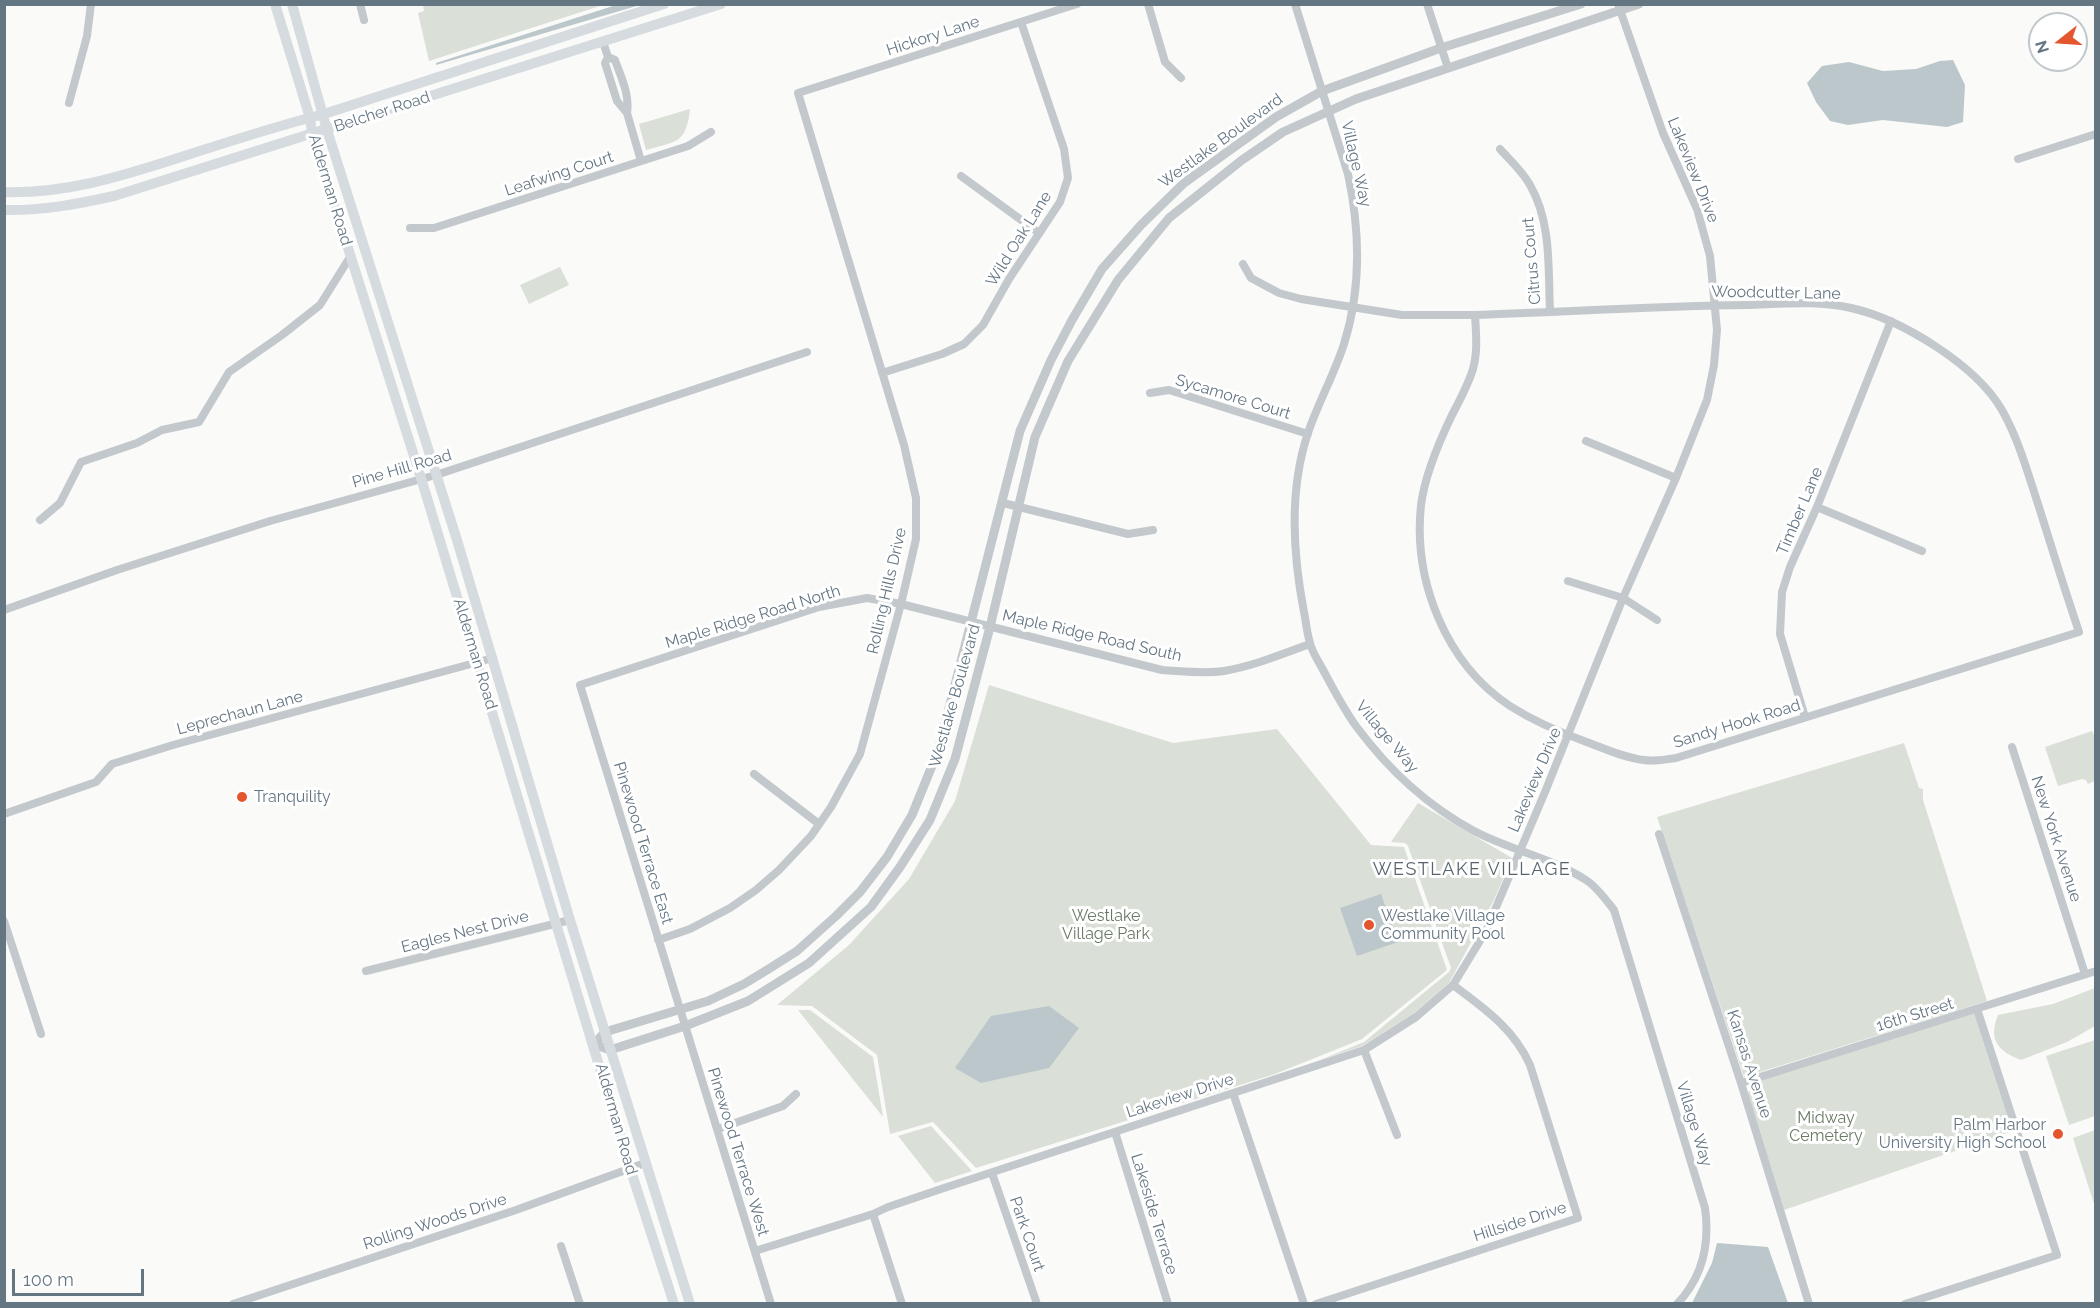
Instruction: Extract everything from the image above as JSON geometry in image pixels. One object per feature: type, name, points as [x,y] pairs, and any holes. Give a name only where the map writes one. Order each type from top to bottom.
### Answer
[{"type":"main road","name":"Alderman Road","points":[[275,4],[350,257],[421,478],[630,1168],[674,1304]]},
{"type":"main road","name":"Alderman Road","points":[[292,4],[327,130],[493,658],[570,920],[690,1304]]},
{"type":"main road","name":"Belcher Road","points":[[4,192],[62,189],[97,183],[324,114],[664,4]]},
{"type":"main road","name":"Belcher Road","points":[[4,210],[80,204],[114,196],[720,4]]},
{"type":"main road","points":[[598,26],[603,42]]},
{"type":"street","points":[[69,103],[87,36],[91,4]]},
{"type":"street","points":[[360,4],[364,20]]},
{"type":"street","name":"Hickory Lane","points":[[798,93],[1077,4]]},
{"type":"street","points":[[1148,4],[1165,62],[1181,78]]},
{"type":"street","name":"Village Way","points":[[1295,4],[1329,110],[1354,200],[1357,277],[1344,342],[1308,434],[1296,499],[1294,531],[1296,562],[1310,644],[1341,703],[1357,727],[1405,782],[1466,826],[1588,881],[1614,910],[1706,1208],[1708,1228],[1704,1257],[1691,1287],[1677,1304]]},
{"type":"street","points":[[1427,4],[1448,68]]},
{"type":"street","name":"Westlake Boulevard","points":[[605,1032],[708,1000],[744,984],[797,951],[860,892],[887,857],[912,815],[938,751],[1020,431],[1051,360],[1102,269],[1141,225],[1184,183],[1276,117],[1322,91],[1441,48],[1581,4]]},
{"type":"street","name":"Westlake Boulevard","points":[[610,1050],[685,1026],[748,1001],[775,985],[809,963],[871,907],[900,867],[930,820],[955,759],[990,627],[1035,437],[1068,361],[1118,280],[1169,218],[1275,137],[1329,110],[1619,8],[1639,4]]},
{"type":"street","name":"Lakeview Drive","points":[[755,1251],[873,1214],[888,1207],[1364,1050],[1416,1017],[1453,985],[1486,931],[1520,851],[1623,598],[1676,478],[1707,400],[1714,365],[1717,330],[1710,256],[1697,209],[1663,133],[1619,8]]},
{"type":"street","name":"Wild Oak Lane","points":[[882,373],[942,354],[964,344],[983,326],[1009,279],[1060,202],[1068,178],[1064,149],[1021,22]]},
{"type":"street","points":[[603,42],[608,57],[605,63],[615,93],[620,107],[627,112]]},
{"type":"street","points":[[608,57],[615,60],[625,90],[627,112],[641,161]]},
{"type":"street","points":[[615,93],[625,90]]},
{"type":"street","name":"Rolling Hills Drive","points":[[658,940],[720,913],[756,890],[797,851],[819,824],[845,784],[860,754],[901,604],[916,539],[916,498],[904,445],[798,93]]},
{"type":"street","name":"Leafwing Court","points":[[410,228],[434,228],[688,146],[711,132]]},
{"type":"street","points":[[2019,159],[2096,134]]},
{"type":"street","name":"Citrus Court","points":[[1500,149],[1529,183],[1540,207],[1547,236],[1550,312]]},
{"type":"street","points":[[960,176],[1039,233]]},
{"type":"street","points":[[40,520],[60,503],[81,462],[137,443],[162,430],[199,422],[229,372],[320,305],[350,257]]},
{"type":"street","name":"Woodcutter Lane","points":[[1243,264],[1251,278],[1280,293],[1301,299],[1402,315],[1475,315],[1715,305],[1807,304],[1850,307],[1891,321],[1947,353],[1979,382],[2001,408],[2022,454],[2079,632]]},
{"type":"street","name":"Sandy Hook Road","points":[[1475,315],[1477,345],[1473,369],[1435,455],[1423,494],[1419,538],[1421,565],[1434,609],[1448,639],[1469,670],[1510,706],[1568,735],[1645,760],[1676,758],[2079,632]]},
{"type":"street","name":"Timber Lane","points":[[1805,717],[1780,634],[1781,600],[1790,567],[1817,507],[1891,321]]},
{"type":"street","name":"Pine Hill Road","points":[[4,610],[117,570],[270,521],[436,475],[807,352]]},
{"type":"street","name":"Sycamore Court","points":[[1150,393],[1169,390],[1308,434]]},
{"type":"street","points":[[1586,441],[1676,478]]},
{"type":"street","points":[[1003,503],[1128,534],[1153,530]]},
{"type":"street","points":[[1817,507],[1922,551]]},
{"type":"street","points":[[1568,581],[1623,598],[1658,620]]},
{"type":"street","name":"Maple Ridge Road North","points":[[580,686],[819,608],[867,598],[972,622]]},
{"type":"street","name":"Maple Ridge Road South","points":[[972,622],[1117,660],[1162,670],[1190,672],[1223,671],[1256,663],[1310,644]]},
{"type":"street","name":"Leprechaun Lane","points":[[4,814],[96,782],[112,764],[173,745],[493,658]]},
{"type":"street","name":"Pinewood Terrace East","points":[[580,686],[679,1010]]},
{"type":"street","name":"New York Avenue","points":[[2012,747],[2085,974]]},
{"type":"street","points":[[754,774],[819,824]]},
{"type":"street","name":"Kansas Avenue","points":[[1659,834],[1741,1083],[1809,1304]]},
{"type":"street","name":"Eagles Nest Drive","points":[[366,971],[570,920]]},
{"type":"street","points":[[4,921],[41,1034]]},
{"type":"street","name":"16th Street","points":[[1741,1083],[2096,971]]},
{"type":"street","name":"Hillside Drive","points":[[1316,1304],[1578,1218],[1530,1065],[1522,1047],[1508,1029],[1453,985]]},
{"type":"street","name":"Pinewood Terrace West","points":[[679,1010],[771,1304]]},
{"type":"street","points":[[1905,1304],[2057,1256],[1977,1010]]},
{"type":"street","points":[[605,1032],[594,1044],[610,1050]]},
{"type":"street","points":[[1364,1050],[1397,1135]]},
{"type":"street","points":[[718,1129],[783,1106],[796,1094]]},
{"type":"street","points":[[1233,1094],[1304,1304]]},
{"type":"street","name":"Lakeside Terrace","points":[[1114,1132],[1168,1304]]},
{"type":"street","name":"Rolling Woods Drive","points":[[232,1304],[507,1213],[645,1163]]},
{"type":"street","name":"Park Court","points":[[992,1173],[1036,1304]]},
{"type":"street","points":[[873,1214],[902,1304]]},
{"type":"street","points":[[561,1246],[580,1304]]},
{"type":"green space","points":[[423,4],[603,5],[429,61],[418,13],[424,11]]},
{"type":"green space","points":[[690,109],[686,129],[678,139],[646,150],[639,124]]},
{"type":"green space","points":[[560,267],[569,285],[529,304],[520,285]]},
{"type":"green space","name":"Westlake Village Park","points":[[989,685],[1173,743],[1277,729],[1371,845],[1404,847],[1447,970],[1362,1039],[1275,1074],[976,1168],[933,1122],[890,1134],[877,1055],[812,1006],[777,1005],[849,945],[909,879],[955,801]]},
{"type":"green space","points":[[2092,731],[2095,737],[2095,781],[2088,784],[2082,779],[2058,786],[2045,747]]},
{"type":"green space","points":[[1904,743],[1919,788],[1923,789],[1923,800],[1987,1001],[1744,1077],[1657,817]]},
{"type":"green space","points":[[1418,803],[1512,858],[1494,900],[1449,983],[1413,1014],[1362,1046],[1320,1060],[1364,1042],[1451,968],[1408,846],[1405,843],[1391,842]]},
{"type":"green space","points":[[2095,988],[2095,1026],[2067,1042],[2021,1060],[2006,1053],[1997,1044],[1994,1031],[1998,1015],[2053,1004]]},
{"type":"green space","points":[[798,1010],[810,1010],[873,1057],[883,1117]]},
{"type":"green space","name":"Midway Cemetery","points":[[1978,1012],[2016,1130],[1784,1210],[1748,1093],[1758,1080]]},
{"type":"green space","points":[[2095,1040],[2095,1116],[2069,1125],[2046,1056]]},
{"type":"green space","points":[[931,1126],[972,1171],[935,1183],[898,1136]]},
{"type":"green space","points":[[2095,1130],[2096,1207],[2073,1138]]},
{"type":"shaded area","points":[[616,5],[640,5],[436,65],[436,63]]},
{"type":"shaded area","points":[[1953,60],[1965,85],[1963,122],[1947,127],[1883,120],[1848,125],[1830,121],[1816,102],[1807,83],[1822,66],[1849,62],[1883,71],[1916,69],[1940,61]]},
{"type":"shaded area","name":"Westlake Village Community Pool","points":[[1381,894],[1398,942],[1357,956],[1340,908]]},
{"type":"shaded area","points":[[1049,1006],[1079,1028],[1049,1068],[981,1083],[955,1068],[991,1016]]},
{"type":"shaded area","points":[[1717,1243],[1768,1247],[1788,1303],[1692,1303],[1712,1263]]},
{"type":"place","name":"Tranquility","points":[[242,797]]},
{"type":"place","name":"Westlake Village Community Pool","points":[[1369,925]]},
{"type":"place","name":"Palm Harbor University High School","points":[[2058,1134]]},
{"type":"district","name":"WESTLAKE VILLAGE","points":[[1472,870]]}]
